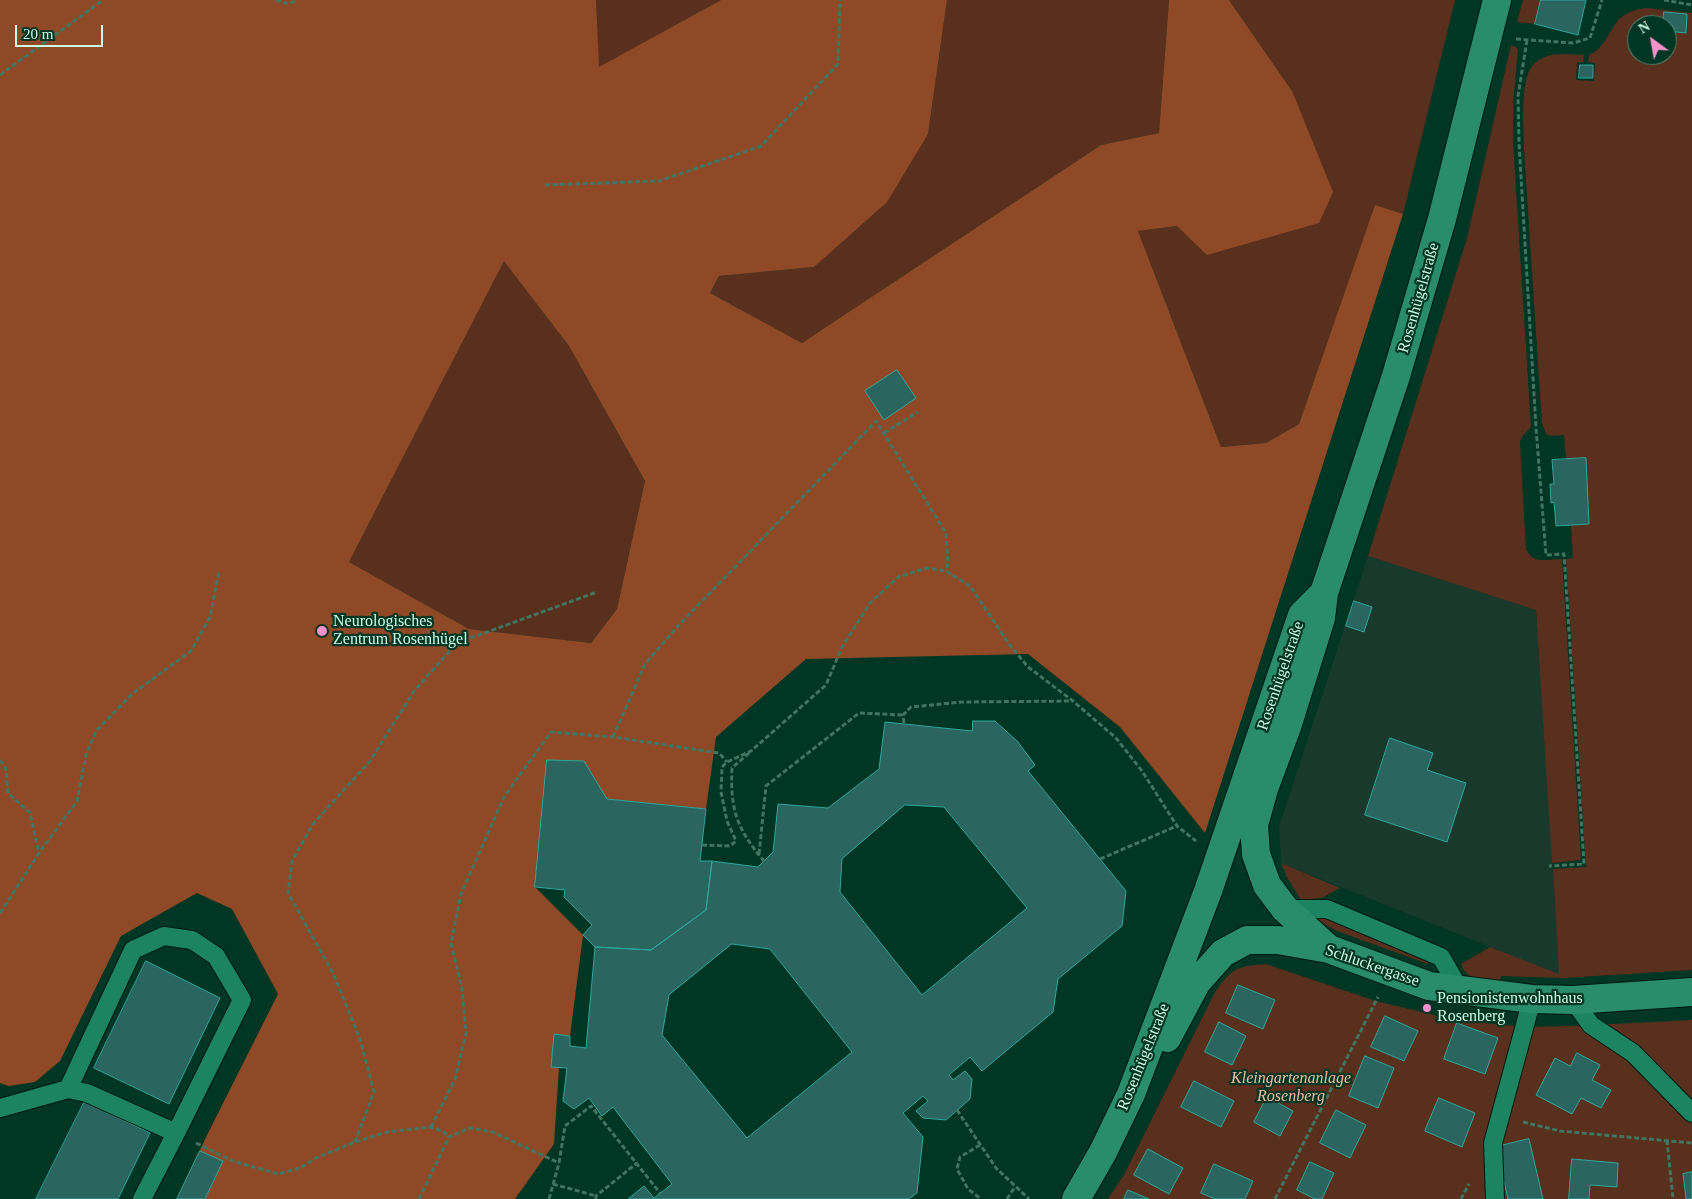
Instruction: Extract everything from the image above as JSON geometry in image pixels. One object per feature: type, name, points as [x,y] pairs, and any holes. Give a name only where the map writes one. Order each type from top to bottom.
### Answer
[{"type":"main road","name":"Rosenhügelstraße","points":[[1076,1199],[1103,1152],[1131,1094],[1208,891],[1302,615],[1324,593],[1399,367],[1442,219],[1497,0]]},
{"type":"main road","points":[[1324,593],[1322,618],[1264,789],[1254,825],[1256,854],[1267,885],[1285,908],[1329,949]]},
{"type":"main road","name":"Schluckergasse","points":[[1131,1094],[1176,1024],[1197,982],[1223,953],[1247,940],[1278,940],[1329,949],[1429,986],[1532,999],[1573,1000],[1692,992]]},
{"type":"lane","points":[[1285,908],[1327,909],[1441,957],[1460,990]]},
{"type":"lane","points":[[68,1089],[133,950],[164,936],[192,940],[216,956],[242,1000],[142,1199]]},
{"type":"lane","points":[[1495,1199],[1493,1142],[1532,999]]},
{"type":"lane","points":[[1573,1000],[1591,1024],[1633,1053],[1692,1114]]},
{"type":"lane","points":[[0,1108],[68,1089],[87,1093],[176,1133]]},
{"type":"lane","points":[[0,1096],[21,1102]]},
{"type":"path","points":[[0,75],[103,0]]},
{"type":"path","points":[[276,0],[288,4],[297,0]]},
{"type":"path","points":[[544,185],[659,180],[761,146],[838,64],[840,0]]},
{"type":"path","points":[[1488,36],[1573,43],[1590,38],[1602,0]]},
{"type":"path","points":[[1664,0],[1692,5]]},
{"type":"path","points":[[1527,40],[1518,96],[1519,143],[1536,428],[1546,555],[1564,554],[1584,864],[1549,866]]},
{"type":"path","points":[[884,433],[918,412]]},
{"type":"path","points":[[613,737],[645,664],[677,627],[876,421],[946,533],[948,563],[946,570]]},
{"type":"path","points":[[764,861],[746,839],[736,817],[731,789],[732,768],[826,685],[842,647],[870,603],[898,578],[927,568],[946,570],[970,586],[1009,644],[1028,667],[1074,701],[1116,738],[1142,771],[1177,826],[1198,842]]},
{"type":"path","points":[[0,913],[77,801],[86,756],[96,731],[132,694],[191,651],[210,617],[220,571]]},
{"type":"path","points":[[355,1142],[374,1092],[360,1039],[333,973],[288,893],[292,861],[313,824],[370,760],[414,691],[457,643],[597,592]]},
{"type":"path","points":[[759,854],[766,786],[859,713],[903,715],[911,707],[962,702],[1074,701]]},
{"type":"path","points":[[903,715],[904,723]]},
{"type":"path","points":[[431,1127],[455,1080],[466,1033],[462,989],[451,943],[461,894],[504,797],[551,732],[613,737],[719,753],[727,762]]},
{"type":"path","points":[[702,845],[730,846],[736,842],[727,822],[721,792],[722,767],[727,762],[751,751]]},
{"type":"path","points":[[0,760],[6,769],[8,793],[30,813],[40,853]]},
{"type":"path","points":[[1100,859],[1177,826]]},
{"type":"path","points":[[1275,1199],[1389,971]]},
{"type":"path","points":[[549,1199],[559,1163],[565,1126],[590,1106],[660,1193]]},
{"type":"path","points":[[957,1110],[996,1168],[1029,1199]]},
{"type":"path","points":[[1501,1114],[1536,1126],[1560,1131],[1692,1143]]},
{"type":"path","points":[[176,1133],[233,1161],[278,1174],[300,1168],[316,1158],[355,1142],[387,1132],[431,1127],[444,1132],[449,1138]]},
{"type":"path","points":[[420,1199],[449,1138],[470,1128],[494,1132],[559,1163]]},
{"type":"path","points":[[1667,1140],[1673,1199]]},
{"type":"path","points":[[980,1146],[960,1157],[957,1169],[968,1189],[981,1199]]},
{"type":"path","points":[[553,1184],[596,1197],[636,1163]]},
{"type":"path","points":[[1007,1199],[1015,1187]]},
{"type":"shaded area","name":"Neurologisches Zentrum Rosenhügel","points":[[0,0],[596,0],[599,67],[721,0],[947,0],[928,134],[887,202],[814,267],[719,276],[710,293],[802,343],[1101,145],[1159,133],[1169,0],[1229,0],[1292,91],[1333,192],[1319,223],[1207,255],[1177,226],[1138,231],[1221,447],[1266,443],[1299,424],[1375,205],[1403,214],[1205,833],[1120,727],[1028,654],[806,659],[716,737],[706,809],[607,799],[547,760],[535,887],[583,935],[570,1036],[554,1034],[551,1066],[559,1067],[554,1144],[515,1199],[177,1199],[278,994],[232,909],[197,893],[121,936],[60,1061],[35,1082],[9,1086],[0,1083]],"holes":[[[504,261],[569,346],[645,481],[617,609],[591,643],[469,629],[349,562]]]},
{"type":"shaded area","points":[[1368,556],[1536,610],[1560,975],[1281,863],[1279,826]]},
{"type":"green space","points":[[596,0],[721,0],[598,68]]},
{"type":"green space","points":[[947,0],[1169,0],[1159,133],[1101,145],[802,343],[710,293],[719,276],[814,267],[928,134]]},
{"type":"green space","points":[[1229,0],[1455,0],[1403,214],[1375,206],[1299,424],[1266,443],[1221,447],[1138,231],[1177,226],[1292,91]]},
{"type":"green space","points":[[1523,0],[1541,0],[1535,24],[1517,22]]},
{"type":"green space","points":[[1646,8],[1692,13],[1692,970],[1563,978],[1501,976],[1500,981],[1473,980],[1461,964],[1490,947],[1559,974],[1553,869],[1586,867],[1566,559],[1573,558],[1571,525],[1589,524],[1586,459],[1566,460],[1564,435],[1551,436],[1546,434],[1542,423],[1524,151],[1523,109],[1525,87],[1530,69],[1538,60],[1549,55],[1584,55],[1583,62],[1577,62],[1576,80],[1594,81],[1595,63],[1588,62],[1589,55],[1600,47],[1618,20],[1631,12]]},
{"type":"green space","points":[[1511,45],[1518,50],[1513,105],[1513,142],[1531,427],[1520,442],[1526,549],[1529,554],[1537,559],[1562,559],[1581,860],[1552,863],[1536,610],[1368,556],[1467,238]]},
{"type":"green space","points":[[504,260],[569,346],[645,481],[617,609],[591,643],[469,629],[349,562]]},
{"type":"green space","points":[[1281,863],[1340,888],[1322,898],[1301,900]]},
{"type":"green space","points":[[1319,915],[1430,959],[1428,964],[1337,931],[1314,918]]},
{"type":"green space","name":"Kleingartenanlage Rosenberg","points":[[1266,964],[1376,1001],[1454,1020],[1525,1027],[1692,1020],[1692,1199],[1108,1199],[1125,1173],[1215,992],[1226,978],[1236,970],[1242,967]]},
{"type":"building","points":[[1541,0],[1586,0],[1578,35],[1535,24]]},
{"type":"building","points":[[1664,12],[1687,14],[1686,33],[1677,32],[1677,15],[1664,15]]},
{"type":"building","points":[[1580,65],[1593,65],[1593,78],[1579,78]]},
{"type":"building","points":[[897,370],[916,398],[884,420],[865,391]]},
{"type":"building","points":[[1586,458],[1589,524],[1556,526],[1554,502],[1551,503],[1550,484],[1554,484],[1552,460]]},
{"type":"building","points":[[1354,601],[1372,607],[1364,632],[1346,626]]},
{"type":"building","points":[[973,721],[995,721],[1018,742],[1035,765],[1028,771],[1126,891],[1122,926],[1058,979],[1053,1012],[982,1071],[970,1057],[949,1075],[953,1080],[965,1071],[972,1079],[970,1099],[946,1120],[923,1118],[916,1111],[928,1101],[923,1096],[903,1113],[923,1137],[917,1193],[909,1199],[628,1199],[644,1186],[654,1198],[672,1184],[613,1107],[602,1116],[589,1098],[574,1109],[563,1101],[567,1068],[551,1067],[554,1034],[570,1036],[570,1046],[586,1048],[595,947],[651,950],[706,910],[712,861],[758,867],[773,852],[778,804],[828,808],[879,769],[885,722],[972,731]],"holes":[[[905,805],[944,807],[1027,908],[922,995],[840,892],[842,859]],[[732,944],[770,949],[852,1052],[747,1138],[662,1035],[669,995]]]},
{"type":"building","points":[[1390,738],[1433,753],[1427,770],[1466,783],[1447,842],[1365,815]]},
{"type":"building","points":[[547,760],[584,761],[607,799],[706,809],[700,861],[712,861],[706,910],[651,950],[595,947],[583,935],[592,925],[564,897],[565,890],[535,887]]},
{"type":"building","points":[[146,961],[220,998],[169,1104],[94,1068]]},
{"type":"building","points":[[1238,985],[1275,1000],[1263,1029],[1226,1013]]},
{"type":"building","points":[[1385,1016],[1418,1031],[1404,1061],[1371,1047]]},
{"type":"building","points":[[1219,1022],[1246,1036],[1232,1065],[1205,1052]]},
{"type":"building","points":[[1457,1023],[1498,1038],[1485,1074],[1444,1059]]},
{"type":"building","points":[[1577,1053],[1600,1065],[1592,1080],[1611,1090],[1601,1108],[1581,1098],[1572,1114],[1536,1095],[1555,1058],[1570,1066]]},
{"type":"building","points":[[1365,1056],[1394,1068],[1378,1108],[1349,1096]]},
{"type":"building","points":[[1194,1081],[1234,1101],[1221,1127],[1181,1107]]},
{"type":"building","points":[[1267,1097],[1293,1111],[1280,1136],[1254,1122]]},
{"type":"building","points":[[1439,1098],[1475,1113],[1462,1147],[1425,1131]]},
{"type":"building","points":[[85,1101],[150,1133],[118,1199],[36,1199]]},
{"type":"building","points":[[1336,1110],[1366,1125],[1350,1158],[1320,1143]]},
{"type":"building","points":[[1529,1139],[1543,1199],[1508,1199],[1496,1147]]},
{"type":"building","points":[[1148,1149],[1183,1168],[1169,1194],[1134,1175]]},
{"type":"building","points":[[200,1151],[223,1161],[205,1199],[177,1199]]},
{"type":"building","points":[[1572,1159],[1618,1163],[1617,1187],[1590,1185],[1589,1199],[1569,1199]]},
{"type":"building","points":[[1310,1162],[1334,1173],[1322,1199],[1315,1199],[1297,1190]]},
{"type":"building","points":[[1214,1164],[1253,1181],[1245,1199],[1215,1199],[1201,1193]]},
{"type":"building","points":[[1692,1172],[1692,1199],[1686,1199],[1683,1174]]},
{"type":"building","points":[[1128,1190],[1149,1199],[1124,1199]]},
{"type":"place","name":"Neurologisches Zentrum Rosenhügel","points":[[322,631]]},
{"type":"place","name":"Pensionistenwohnhaus Rosenberg","points":[[1427,1008]]}]
